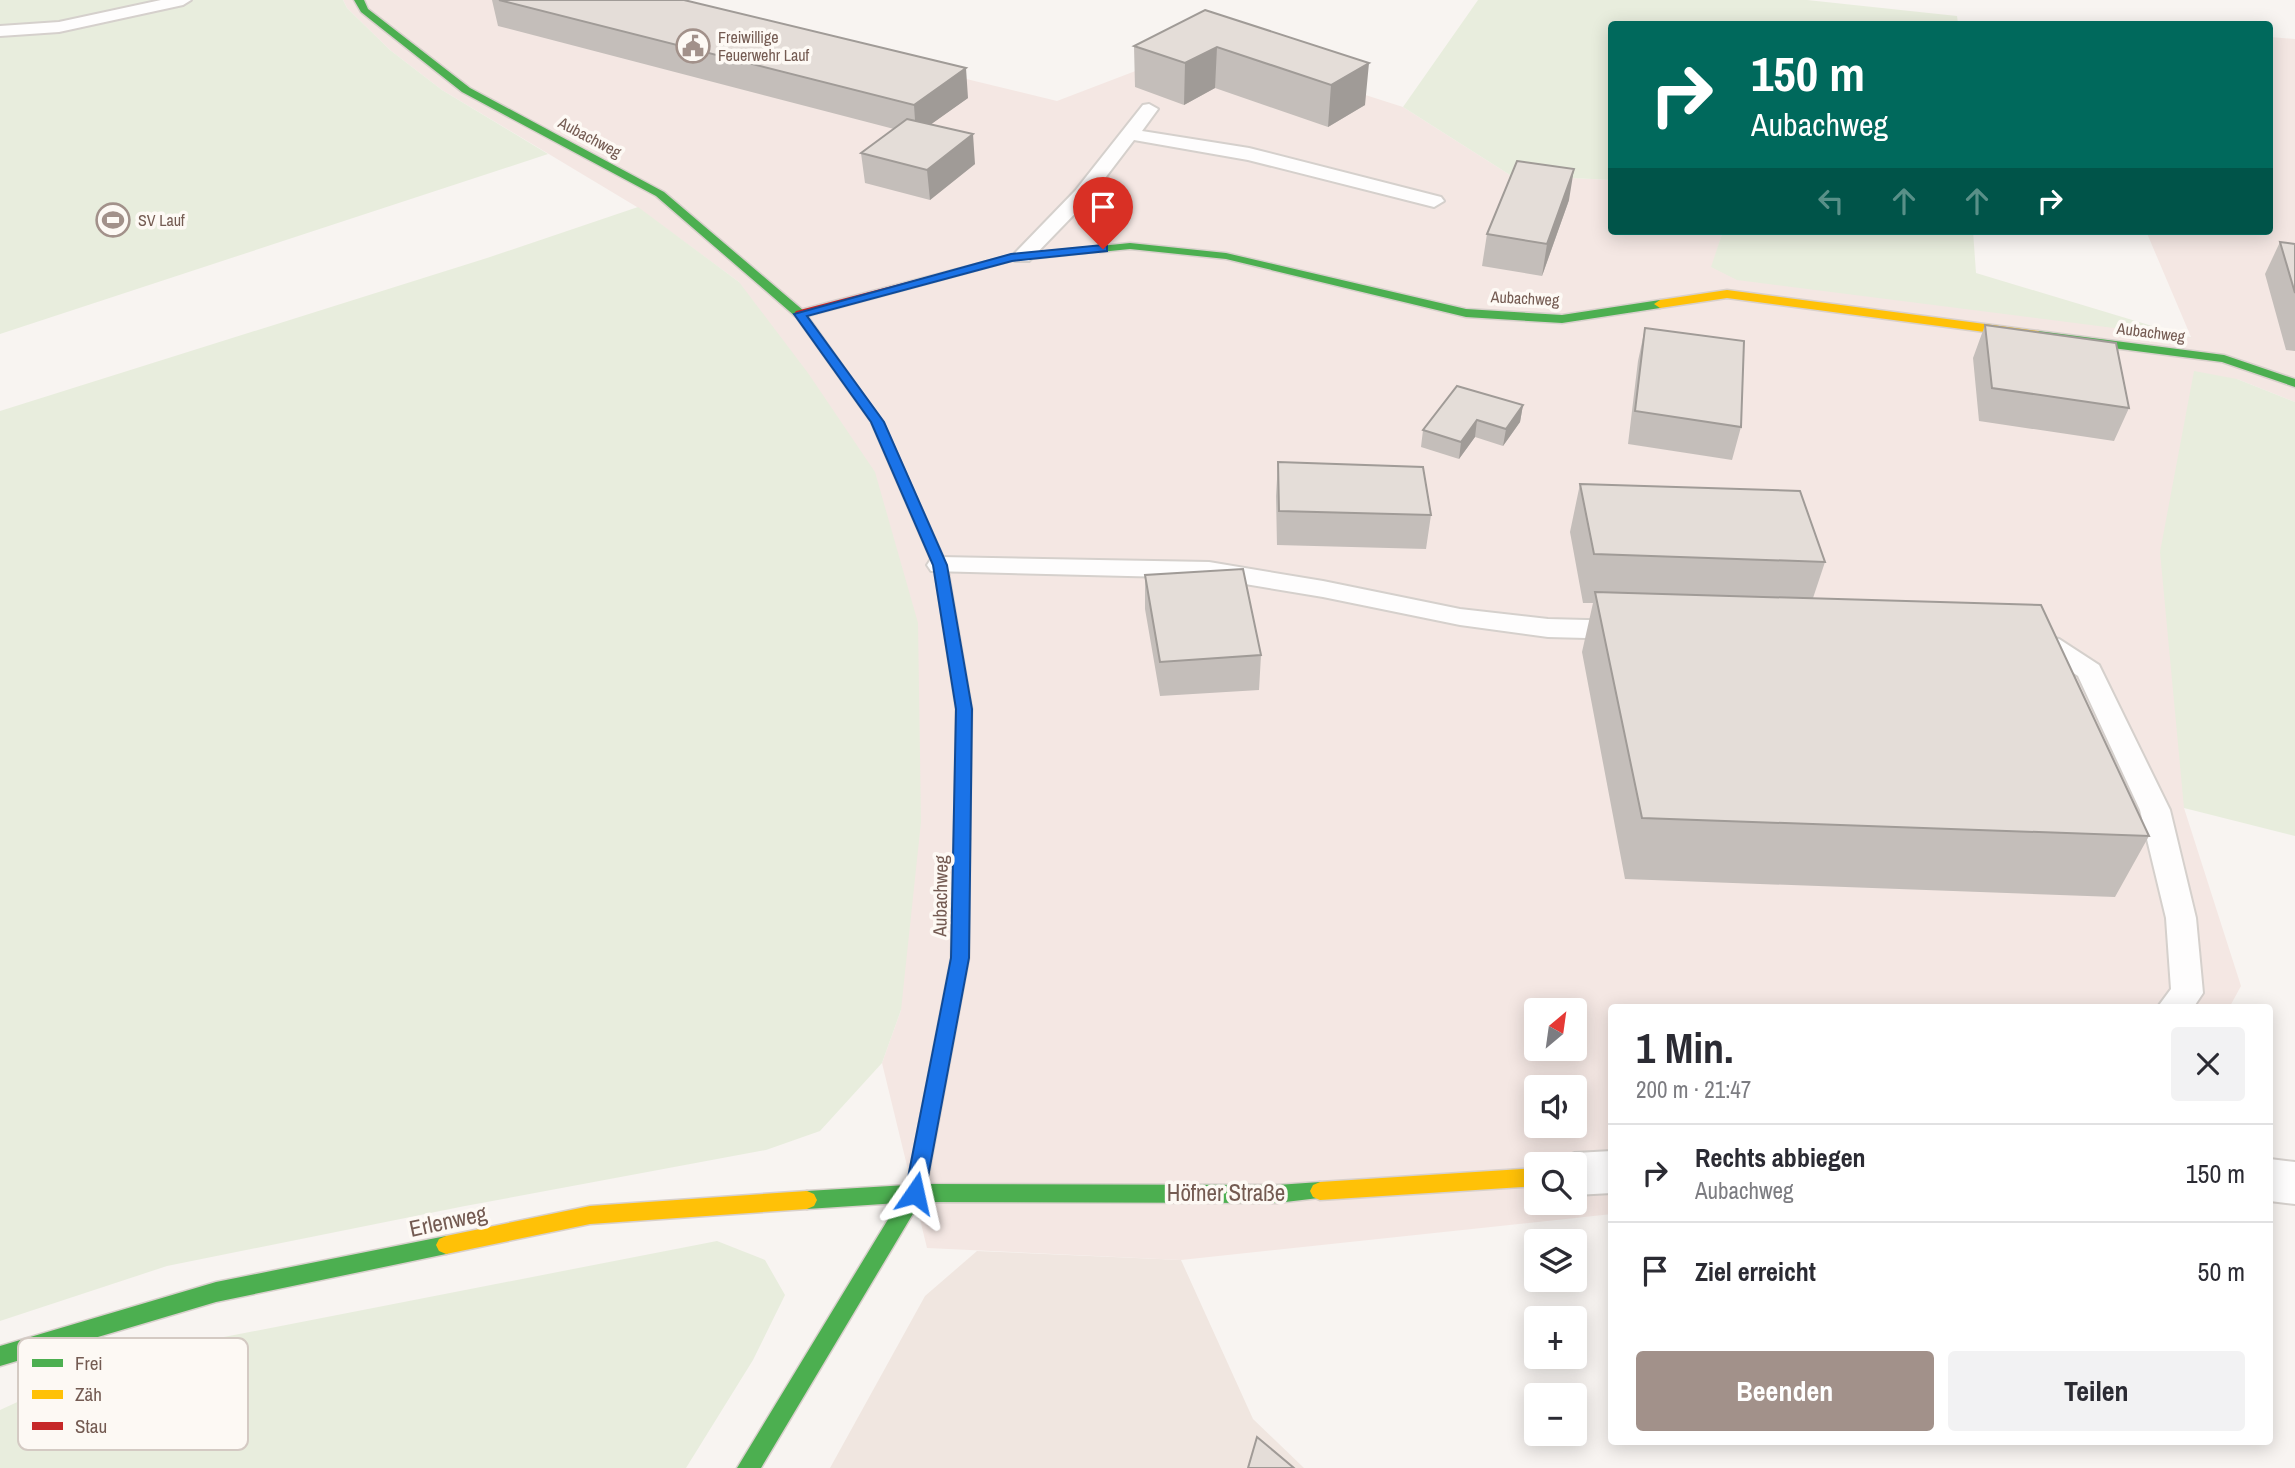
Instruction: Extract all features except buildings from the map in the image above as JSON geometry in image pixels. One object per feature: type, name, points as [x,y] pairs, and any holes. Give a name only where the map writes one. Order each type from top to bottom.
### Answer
[{"type":"street","name":"Aubachweg","points":[[359,0],[364,10],[466,90],[660,194],[800,314],[877,422],[940,565],[964,709],[960,958],[915,1193],[748,1468]]},
{"type":"street","name":"Aubachweg","points":[[800,314],[1022,257],[1130,246],[1226,256],[1466,313],[1562,319],[1727,294],[2224,359],[2295,383]]},
{"type":"street","points":[[1587,1173],[1608,1172]]},
{"type":"street","name":"Höfner Straße","points":[[915,1193],[1277,1194],[1524,1178]]},
{"type":"street","points":[[2273,1180],[2295,1183]]},
{"type":"street","name":"Erlenweg","points":[[61,1338],[216,1292],[590,1215],[915,1193]]},
{"type":"street","name":"Erlenweg","points":[[0,1356],[18,1351]]},
{"type":"lane","points":[[0,31],[58,27],[183,0]]},
{"type":"lane","points":[[1022,257],[1082,195],[1149,109]]},
{"type":"lane","points":[[1129,134],[1248,154],[1434,201]]},
{"type":"lane","points":[[940,565],[1209,570],[1323,589],[1473,619],[1548,628],[1645,630]]},
{"type":"lane","points":[[2005,636],[2050,645],[2089,671],[2155,810],[2181,918],[2186,993],[2176,1004]]},
{"type":"shaded area","points":[[343,0],[641,0],[1057,101],[1206,44],[1403,107],[1510,175],[1608,180],[1608,235],[1722,235],[1712,267],[2191,337],[2148,235],[2273,235],[2273,37],[2295,39],[2295,402],[2237,379],[2184,808],[2241,986],[2231,1004],[1608,1004],[1608,1214],[1181,1260],[927,1248],[882,1063],[901,1010],[739,282],[637,207],[442,90],[390,50],[347,8]]},
{"type":"shaded area","points":[[977,1251],[1181,1260],[1253,1419],[1304,1468],[830,1468],[925,1296]]},
{"type":"green space","points":[[0,0],[343,0],[347,8],[390,50],[442,90],[548,154],[0,334]]},
{"type":"green space","points":[[1478,0],[1807,0],[1957,16],[1958,21],[1608,21],[1608,180],[1510,175],[1403,107]]},
{"type":"green space","points":[[638,207],[739,282],[808,373],[875,472],[918,623],[921,822],[901,1010],[882,1063],[820,1131],[766,1150],[465,1206],[167,1266],[0,1321],[0,411],[487,258]]},
{"type":"green space","points":[[1722,235],[1973,235],[1976,273],[2192,338],[1737,280],[1711,267]]},
{"type":"green space","points":[[2194,371],[2237,379],[2295,402],[2295,836],[2184,808],[2160,552]]},
{"type":"green space","points":[[717,1241],[765,1260],[785,1295],[753,1360],[686,1468],[0,1468],[0,1410],[18,1402],[18,1450],[248,1450],[248,1338],[219,1338]]},
{"type":"traffic: fast","points":[[359,0],[364,10],[466,90],[660,194],[800,314],[877,422],[942,575]]},
{"type":"traffic: fast","points":[[1100,249],[1130,246],[1226,256],[1466,313],[1562,319],[1660,304]]},
{"type":"traffic: fast","points":[[2038,335],[2224,359],[2295,383]]},
{"type":"traffic: fast","points":[[748,1468],[915,1193],[960,958],[962,839]]},
{"type":"traffic: fast","points":[[807,1200],[915,1193],[1277,1194],[1320,1191]]},
{"type":"traffic: fast","points":[[61,1338],[216,1292],[446,1245]]},
{"type":"traffic: fast","points":[[0,1356],[18,1351]]},
{"type":"traffic: slow","points":[[1660,304],[1727,294],[2038,335]]},
{"type":"traffic: slow","points":[[1320,1191],[1524,1178]]},
{"type":"traffic: slow","points":[[446,1245],[590,1215],[807,1200]]},
{"type":"traffic: jam","points":[[800,314],[1011,258],[1100,249]]},
{"type":"traffic: jam","points":[[942,575],[964,709],[962,839]]},
{"type":"place","name":"Freiwillige Feuerwehr Lauf","points":[[693,46]]},
{"type":"place","name":"SV Lauf","points":[[113,220]]},
{"type":"route","points":[[915,1193],[960,958],[964,709],[940,565],[877,422],[800,314],[1011,258],[1103,249]]}]
